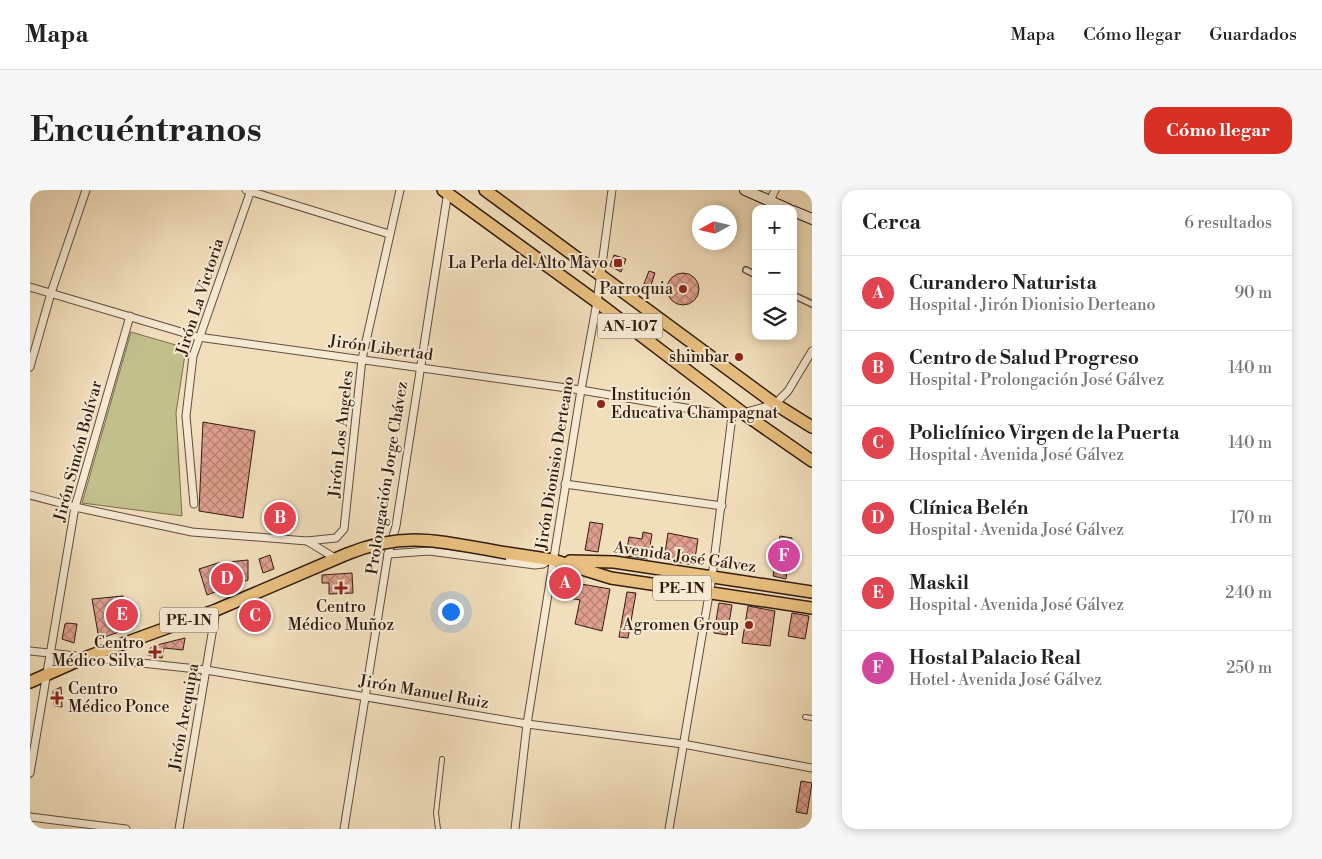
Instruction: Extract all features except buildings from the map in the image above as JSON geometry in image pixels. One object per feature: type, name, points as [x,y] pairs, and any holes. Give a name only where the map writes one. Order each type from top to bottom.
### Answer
[{"type":"main road","name":"AN-107","points":[[485,190],[775,404],[812,427]]},
{"type":"main road","points":[[745,190],[779,205]]},
{"type":"main road","name":"AN-107","points":[[446,191],[597,302],[738,414],[812,461]]},
{"type":"main road","points":[[797,213],[812,219]]},
{"type":"main road","name":"Avenida José Gálvez","points":[[30,682],[84,658],[216,610],[335,558],[373,544],[409,538],[551,560],[614,562],[812,592]]},
{"type":"main road","name":"Avenida José Gálvez","points":[[551,560],[612,578],[812,608]]},
{"type":"street","points":[[30,367],[86,190]]},
{"type":"street","name":"Jirón Los Angeles","points":[[307,540],[336,538],[341,535],[344,529],[362,359],[400,190]]},
{"type":"street","name":"Jirón Dionisio Derteano","points":[[515,829],[527,724],[551,560],[597,302],[599,273],[612,190]]},
{"type":"street","points":[[770,201],[775,190]]},
{"type":"street","points":[[249,191],[389,234]]},
{"type":"street","name":"Jirón La Victoria","points":[[194,504],[186,416],[193,356],[198,336],[249,191]]},
{"type":"street","name":"Prolongación Jorge Chávez","points":[[344,829],[388,554],[396,526],[446,191]]},
{"type":"street","points":[[746,270],[752,273]]},
{"type":"street","name":"Jirón Libertad","points":[[30,287],[198,336],[738,414]]},
{"type":"street","points":[[795,295],[812,304]]},
{"type":"street","name":"Jirón Simón Bolívar","points":[[30,773],[46,676],[52,655],[74,507],[130,316]]},
{"type":"street","points":[[669,829],[738,414],[775,404],[788,391],[812,351]]},
{"type":"street","points":[[565,484],[722,506]]},
{"type":"street","points":[[30,495],[74,507],[192,532],[307,540],[335,558]]},
{"type":"street","points":[[388,554],[429,552],[535,565],[551,560]]},
{"type":"street","name":"Jirón Arequipa","points":[[179,829],[216,610]]},
{"type":"street","name":"Jirón Manuel Ruiz","points":[[30,651],[52,655],[206,670],[527,724],[683,744],[812,768]]},
{"type":"street","points":[[30,817],[126,829]]},
{"type":"lane","points":[[805,717],[812,718]]},
{"type":"lane","points":[[438,829],[436,813],[442,759]]},
{"type":"shaded area","points":[[131,332],[186,348],[176,413],[182,516],[82,503]]},
{"type":"place","name":"La Perla del Alto Mayo","points":[[618,263]]},
{"type":"place","name":"Parroquia","points":[[683,289]]},
{"type":"place","name":"shimbar","points":[[739,357]]},
{"type":"place","name":"Institución Educativa Champagnat","points":[[601,404]]},
{"type":"place","name":"Centro de Salud Progreso","points":[[280,518]]},
{"type":"place","name":"Hostal Palacio Real","points":[[784,556]]},
{"type":"place","name":"Clínica Belén","points":[[227,579]]},
{"type":"place","name":"Curandero Naturista","points":[[565,583]]},
{"type":"place","name":"Centro Médico Muñoz","points":[[341,588]]},
{"type":"place","name":"Maskil","points":[[122,615]]},
{"type":"place","name":"Policlínico Virgen de la Puerta","points":[[255,616]]},
{"type":"place","name":"Agromen Group","points":[[749,625]]},
{"type":"place","name":"Centro Médico Silva","points":[[155,652]]},
{"type":"place","name":"Centro Médico Ponce","points":[[57,698]]}]
